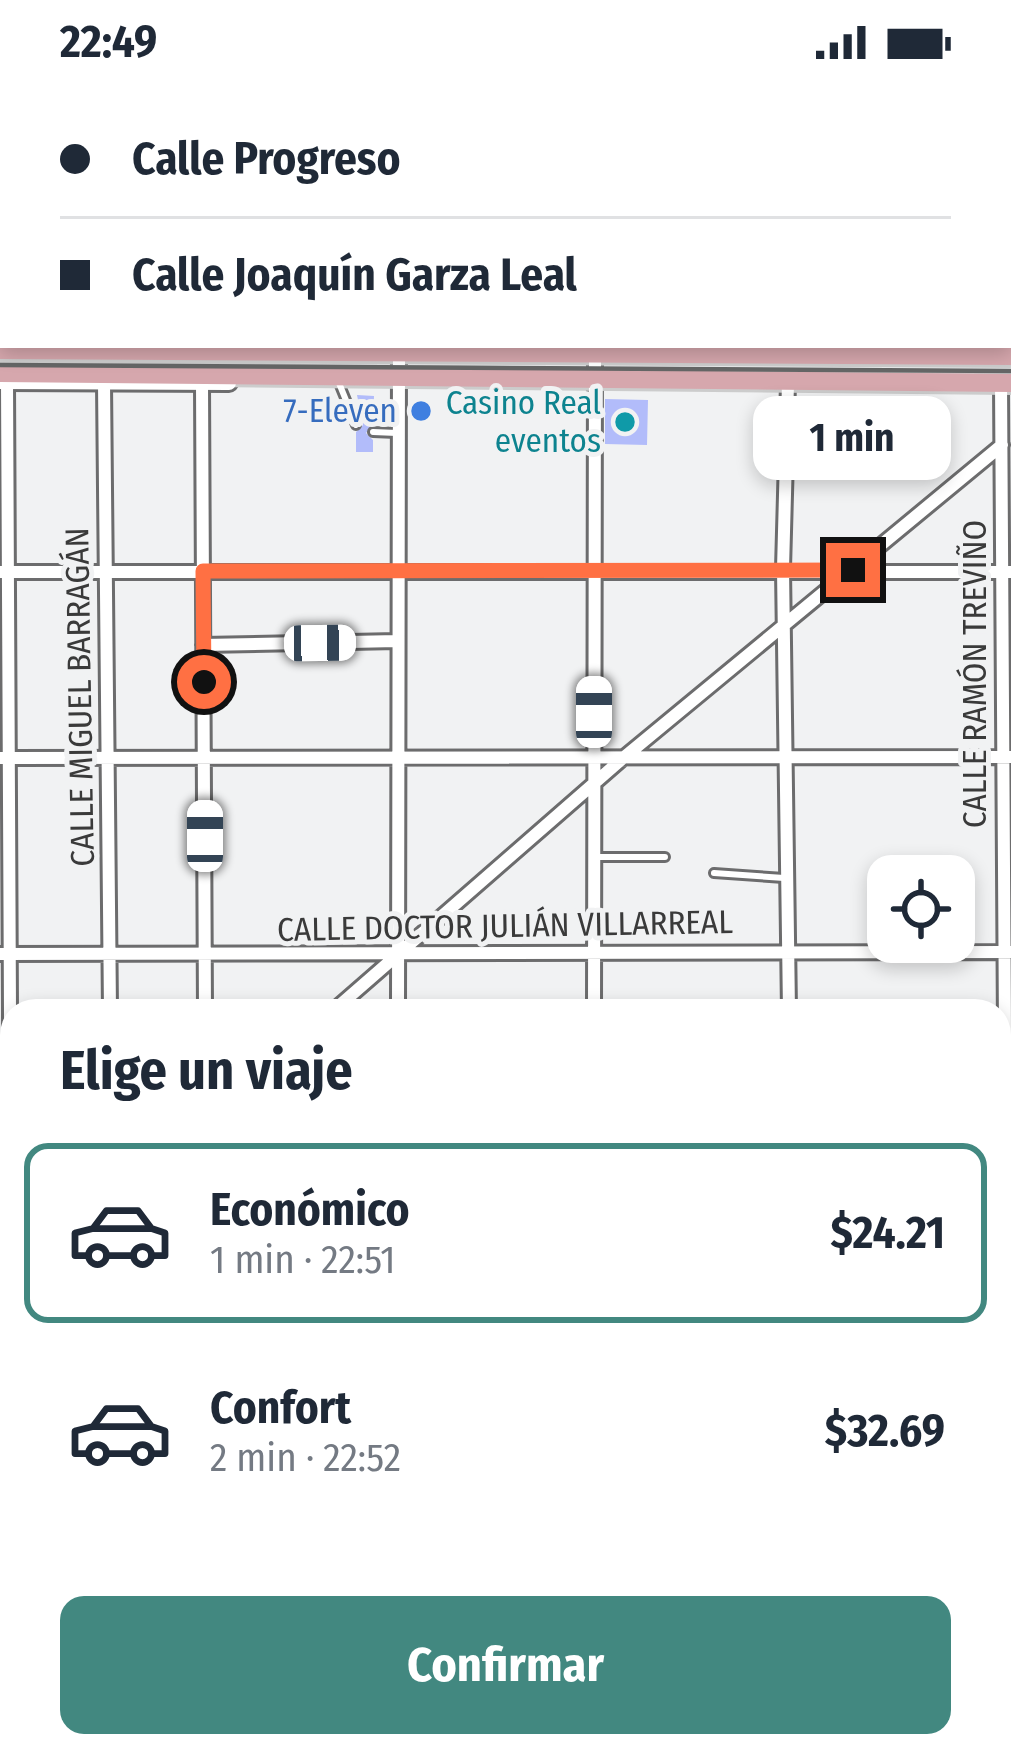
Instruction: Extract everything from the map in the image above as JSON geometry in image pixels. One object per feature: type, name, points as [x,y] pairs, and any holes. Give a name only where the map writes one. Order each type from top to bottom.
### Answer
[{"type":"main road","points":[[48,348],[1005,352]]},
{"type":"main road","points":[[2,379],[84,374],[337,374],[1006,383]]},
{"type":"street","points":[[398,999],[399,349]]},
{"type":"street","points":[[594,999],[595,353]]},
{"type":"street","points":[[6,999],[2,379],[202,384],[275,374]]},
{"type":"street","name":"CALLE MIGUEL BARRAGÁN","points":[[104,383],[110,999]]},
{"type":"street","points":[[788,383],[783,569],[789,999]]},
{"type":"street","name":"CALLE RAMÓN TREVIÑO","points":[[1006,383],[1002,445],[1007,572],[1006,999]]},
{"type":"street","points":[[202,384],[206,999]]},
{"type":"street","points":[[346,999],[622,759],[1002,445]]},
{"type":"street","points":[[4,572],[1007,572]]},
{"type":"street","points":[[203,645],[398,641]]},
{"type":"street","points":[[4,758],[1008,758]]},
{"type":"street","name":"CALLE DOCTOR JULIÁN VILLARREAL","points":[[5,954],[1006,952]]},
{"type":"lane","points":[[337,374],[356,425]]},
{"type":"lane","points":[[373,432],[397,433]]},
{"type":"lane","points":[[594,857],[665,857]]},
{"type":"lane","points":[[714,873],[788,878]]},
{"type":"building","points":[[357,395],[374,396],[373,424],[366,433],[373,440],[373,452],[356,452],[356,432],[363,425]]},
{"type":"building","name":"Casino Real eventos","points":[[605,399],[648,400],[647,445],[605,444]]},
{"type":"railway","points":[[0,365],[1011,371]]},
{"type":"place","name":"7-Eleven","points":[[421,411]]},
{"type":"place","name":"Casino Real eventos","points":[[625,422]]},
{"type":"route","points":[[204,682],[203,571],[853,570]]}]
